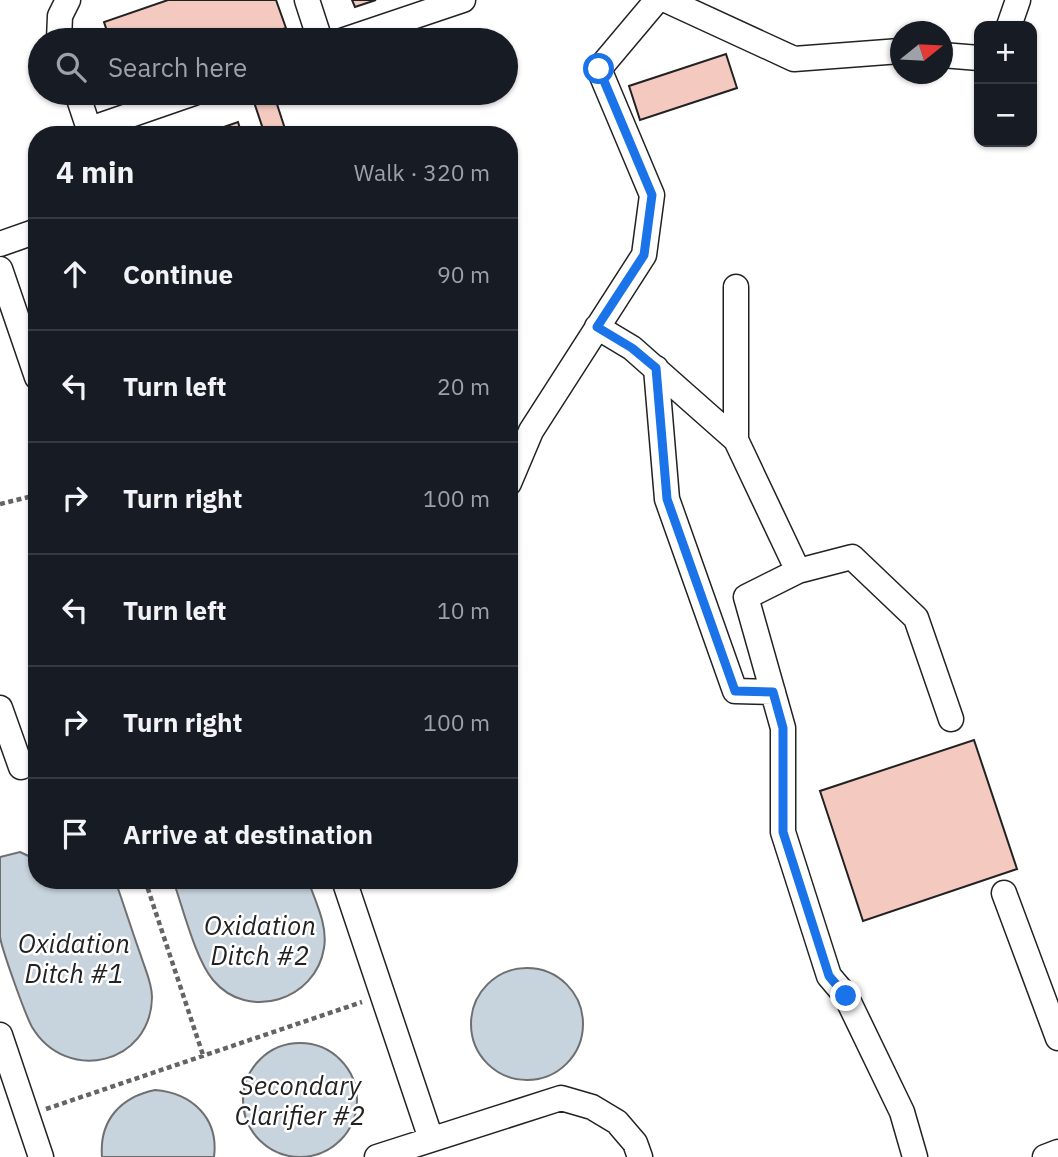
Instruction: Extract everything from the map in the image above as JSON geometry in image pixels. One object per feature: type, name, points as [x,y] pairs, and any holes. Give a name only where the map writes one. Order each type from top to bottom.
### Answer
[{"type":"lane","points":[[60,28],[60,16],[68,0]]},
{"type":"lane","points":[[307,0],[316,28]]},
{"type":"lane","points":[[380,28],[463,0]]},
{"type":"lane","points":[[518,462],[531,430],[644,255],[652,195],[599,69],[657,0]]},
{"type":"lane","points":[[666,0],[794,59],[890,52]]},
{"type":"lane","points":[[1011,21],[1018,0]]},
{"type":"lane","points":[[953,56],[974,58]]},
{"type":"lane","points":[[81,105],[88,126]]},
{"type":"lane","points":[[106,126],[162,105]]},
{"type":"lane","points":[[0,244],[28,234]]},
{"type":"lane","points":[[0,270],[28,351]]},
{"type":"lane","points":[[736,287],[737,440]]},
{"type":"lane","points":[[597,327],[632,348],[737,440],[798,571]]},
{"type":"lane","points":[[656,368],[667,499],[735,691],[773,692]]},
{"type":"lane","points":[[915,1157],[902,1112],[846,996],[829,976],[783,832],[783,728],[746,597],[798,571],[852,557],[916,618],[951,719]]},
{"type":"lane","points":[[0,708],[19,768]]},
{"type":"lane","points":[[347,889],[431,1139]]},
{"type":"lane","points":[[1004,893],[1058,1038]]},
{"type":"lane","points":[[0,1035],[41,1157]]},
{"type":"lane","points":[[377,1157],[561,1098],[592,1107],[617,1122],[635,1143],[640,1157]]},
{"type":"lane","points":[[1045,1157],[1058,1153]]},
{"type":"path","points":[[0,505],[28,497]]},
{"type":"path","points":[[148,889],[203,1055]]},
{"type":"path","points":[[27,1115],[383,995]]},
{"type":"water","name":"Oxidation Ditch #1","points":[[20,852],[28,856],[28,889],[118,889],[148,976],[152,997],[148,1020],[138,1038],[123,1051],[104,1059],[85,1060],[65,1056],[47,1045],[32,1027],[0,937],[0,857]]},
{"type":"water","name":"Oxidation Ditch #2","points":[[176,889],[311,889],[325,939],[318,966],[308,981],[295,992],[279,999],[261,1002],[244,1000],[227,993],[213,980],[190,932]]},
{"type":"water","points":[[527,968],[549,972],[567,984],[579,1002],[583,1024],[579,1046],[567,1064],[549,1076],[527,1080],[505,1076],[487,1064],[475,1046],[471,1024],[475,1002],[487,984],[505,972]]},
{"type":"water","name":"Secondary Clarifier #2","points":[[300,1043],[322,1047],[340,1060],[353,1078],[357,1100],[353,1122],[340,1140],[322,1153],[300,1157],[278,1153],[260,1140],[247,1122],[243,1100],[247,1078],[260,1060],[278,1047]]},
{"type":"water","points":[[155,1090],[181,1096],[200,1110],[212,1130],[214,1157],[102,1157],[104,1132],[115,1112],[132,1098]]},
{"type":"building","points":[[168,0],[276,0],[286,28],[106,28],[104,22]]},
{"type":"building","points":[[352,0],[376,0],[355,7]]},
{"type":"building","points":[[726,54],[737,88],[640,120],[629,86]]},
{"type":"building","points":[[255,105],[277,105],[284,126],[262,126]]},
{"type":"building","points":[[974,740],[1017,869],[863,921],[820,791]]},
{"type":"route","points":[[599,69],[652,195],[644,255],[597,327],[632,348],[656,368],[667,499],[735,691],[773,692],[783,728],[783,832],[829,976],[846,996]]}]
